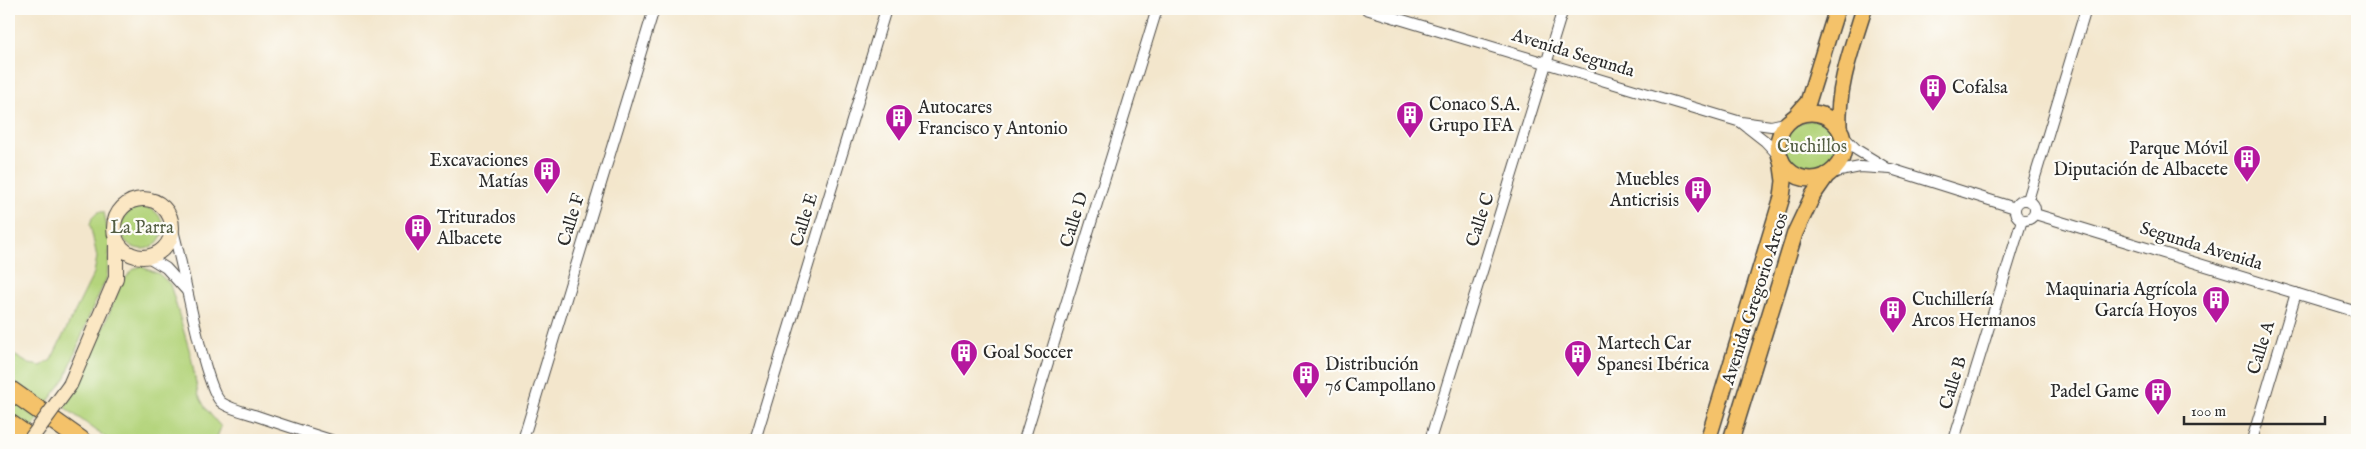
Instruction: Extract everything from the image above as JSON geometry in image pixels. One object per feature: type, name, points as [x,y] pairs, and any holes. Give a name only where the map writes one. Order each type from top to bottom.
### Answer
[{"type":"highway","points":[[9,388],[81,440]]},
{"type":"highway","points":[[9,423],[32,440]]},
{"type":"main road","points":[[1837,9],[1808,102],[1785,125],[1778,139],[1780,158],[1786,168],[1805,179],[1816,179],[1829,174],[1836,168],[1843,154],[1838,105],[1840,87],[1864,9]]},
{"type":"main road","points":[[1792,119],[1808,113],[1820,114],[1830,118],[1841,131]]},
{"type":"main road","name":"Avenida Gregorio Arcos","points":[[1708,440],[1782,197],[1784,181],[1780,158]]},
{"type":"main road","name":"Avenida Gregorio Arcos","points":[[1730,440],[1798,226],[1817,189],[1829,174]]},
{"type":"main road","points":[[32,440],[70,385],[116,278],[128,266],[163,250],[168,243],[172,227],[170,219],[160,206],[153,201],[137,200],[129,203],[118,214],[114,230],[116,238],[116,278]]},
{"type":"main road","points":[[116,238],[127,252],[146,257]]},
{"type":"street","name":"Calle F","points":[[523,440],[654,9]]},
{"type":"street","name":"Calle E","points":[[754,440],[886,9]]},
{"type":"street","name":"Calle D","points":[[1024,440],[1157,9]]},
{"type":"street","name":"Avenida Segunda","points":[[1366,9],[1741,122],[1771,126],[1792,119]]},
{"type":"street","name":"Calle C","points":[[1430,440],[1548,63],[1563,9]]},
{"type":"street","points":[[2028,200],[2086,9]]},
{"type":"street","name":"Avenida Segunda","points":[[1741,122],[1765,141],[1780,158]]},
{"type":"street","points":[[1841,131],[1857,150],[1891,170]]},
{"type":"street","points":[[1829,174],[1860,167],[1891,170],[2015,208]]},
{"type":"street","points":[[2021,200],[2028,200],[2035,207],[2035,214],[2030,220],[2022,220],[2016,215],[2015,208],[2021,200]]},
{"type":"street","name":"Segunda Avenida","points":[[2035,214],[2357,312]]},
{"type":"street","name":"Calle B","points":[[1954,440],[2022,220]]},
{"type":"street","points":[[172,227],[179,248],[187,290],[215,396],[230,407],[331,440]]},
{"type":"street","points":[[146,257],[166,268],[187,290]]},
{"type":"street","name":"Calle A","points":[[2252,440],[2296,293]]},
{"type":"green space","name":"Cuchillos","points":[[1812,120],[1822,122],[1831,128],[1837,137],[1839,147],[1837,157],[1831,166],[1822,172],[1812,174],[1802,172],[1793,166],[1787,157],[1785,147],[1787,137],[1793,128],[1802,122]]},
{"type":"green space","name":"La Parra","points":[[142,207],[157,213],[163,228],[157,243],[142,249],[127,243],[121,228],[127,213]]},
{"type":"green space","points":[[98,212],[104,212],[110,244],[107,277],[90,314],[66,377],[47,403],[9,379],[9,352],[29,364],[41,366],[51,360],[94,273],[97,257],[90,224],[92,218]]},
{"type":"green space","points":[[140,266],[159,274],[170,284],[191,356],[198,394],[206,409],[221,427],[216,440],[109,440],[64,407],[78,387],[121,285],[131,271]]},
{"type":"green space","points":[[9,397],[39,418],[30,432],[9,417]]},
{"type":"place","name":"Cofalsa","points":[[1933,112]]},
{"type":"place","name":"Conaco S.A. Grupo IFA","points":[[1410,139]]},
{"type":"place","name":"Autocares Francisco y Antonio","points":[[899,142]]},
{"type":"place","name":"Parque Móvil Diputación de Albacete","points":[[2247,183]]},
{"type":"place","name":"Excavaciones Matías","points":[[547,195]]},
{"type":"place","name":"Muebles Anticrisis","points":[[1698,214]]},
{"type":"place","name":"Triturados Albacete","points":[[418,252]]},
{"type":"place","name":"Maquinaria Agrícola García Hoyos","points":[[2216,324]]},
{"type":"place","name":"Cuchillería Arcos Hermanos","points":[[1893,334]]},
{"type":"place","name":"Goal Soccer","points":[[964,377]]},
{"type":"place","name":"Martech Car Spanesi Ibérica","points":[[1578,378]]},
{"type":"place","name":"Distribución 76 Campollano","points":[[1306,399]]},
{"type":"place","name":"Padel Game","points":[[2158,416]]}]
